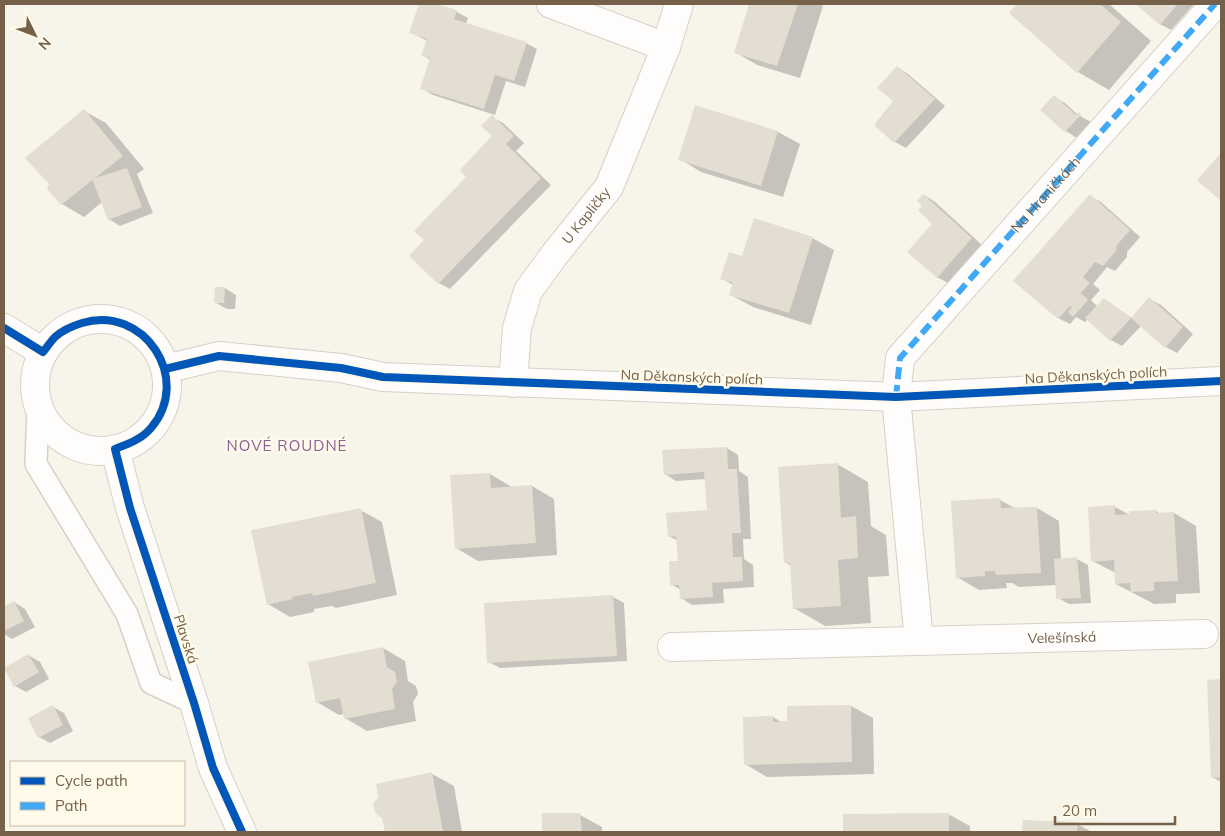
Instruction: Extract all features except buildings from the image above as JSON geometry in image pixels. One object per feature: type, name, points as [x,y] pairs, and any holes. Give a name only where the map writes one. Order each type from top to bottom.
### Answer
[{"type":"street","points":[[551,4],[666,47]]},
{"type":"street","name":"U Kapličky","points":[[513,383],[518,328],[528,291],[609,187],[666,47],[679,4]]},
{"type":"street","name":"Na Hraničkách","points":[[896,397],[900,358],[1216,4]]},
{"type":"street","points":[[90,320],[110,320],[128,325],[145,336],[157,351],[165,369],[166,390],[162,410],[151,428],[134,441],[115,450],[96,451],[77,447],[60,437],[46,423],[38,405],[35,388],[37,369],[43,352],[55,337],[72,326],[90,320]]},
{"type":"street","points":[[4,328],[43,352]]},
{"type":"street","name":"Na Děkanských polích","points":[[165,369],[219,356],[341,368],[383,378],[896,397],[1221,382]]},
{"type":"street","points":[[896,397],[919,641]]},
{"type":"street","name":"Plavská","points":[[115,450],[130,508],[194,703],[213,768],[242,832]]},
{"type":"street","name":"Velešínská","points":[[672,647],[1204,634]]},
{"type":"lane","points":[[38,405],[36,464],[127,614],[151,683],[194,703]]},
{"type":"marked path","points":[[896,397],[900,358],[1215,4]]},
{"type":"cycle path","points":[[4,328],[43,352],[55,337],[68,328],[82,323],[104,320],[125,324],[142,335],[156,350],[164,368],[167,388],[163,409],[147,432],[134,441],[115,449],[130,508],[194,703],[213,768],[242,832]]},
{"type":"cycle path","points":[[165,369],[219,356],[341,368],[383,377],[896,397],[1221,381]]},
{"type":"district","name":"NOVÉ ROUDNÉ","points":[[287,445]]}]
